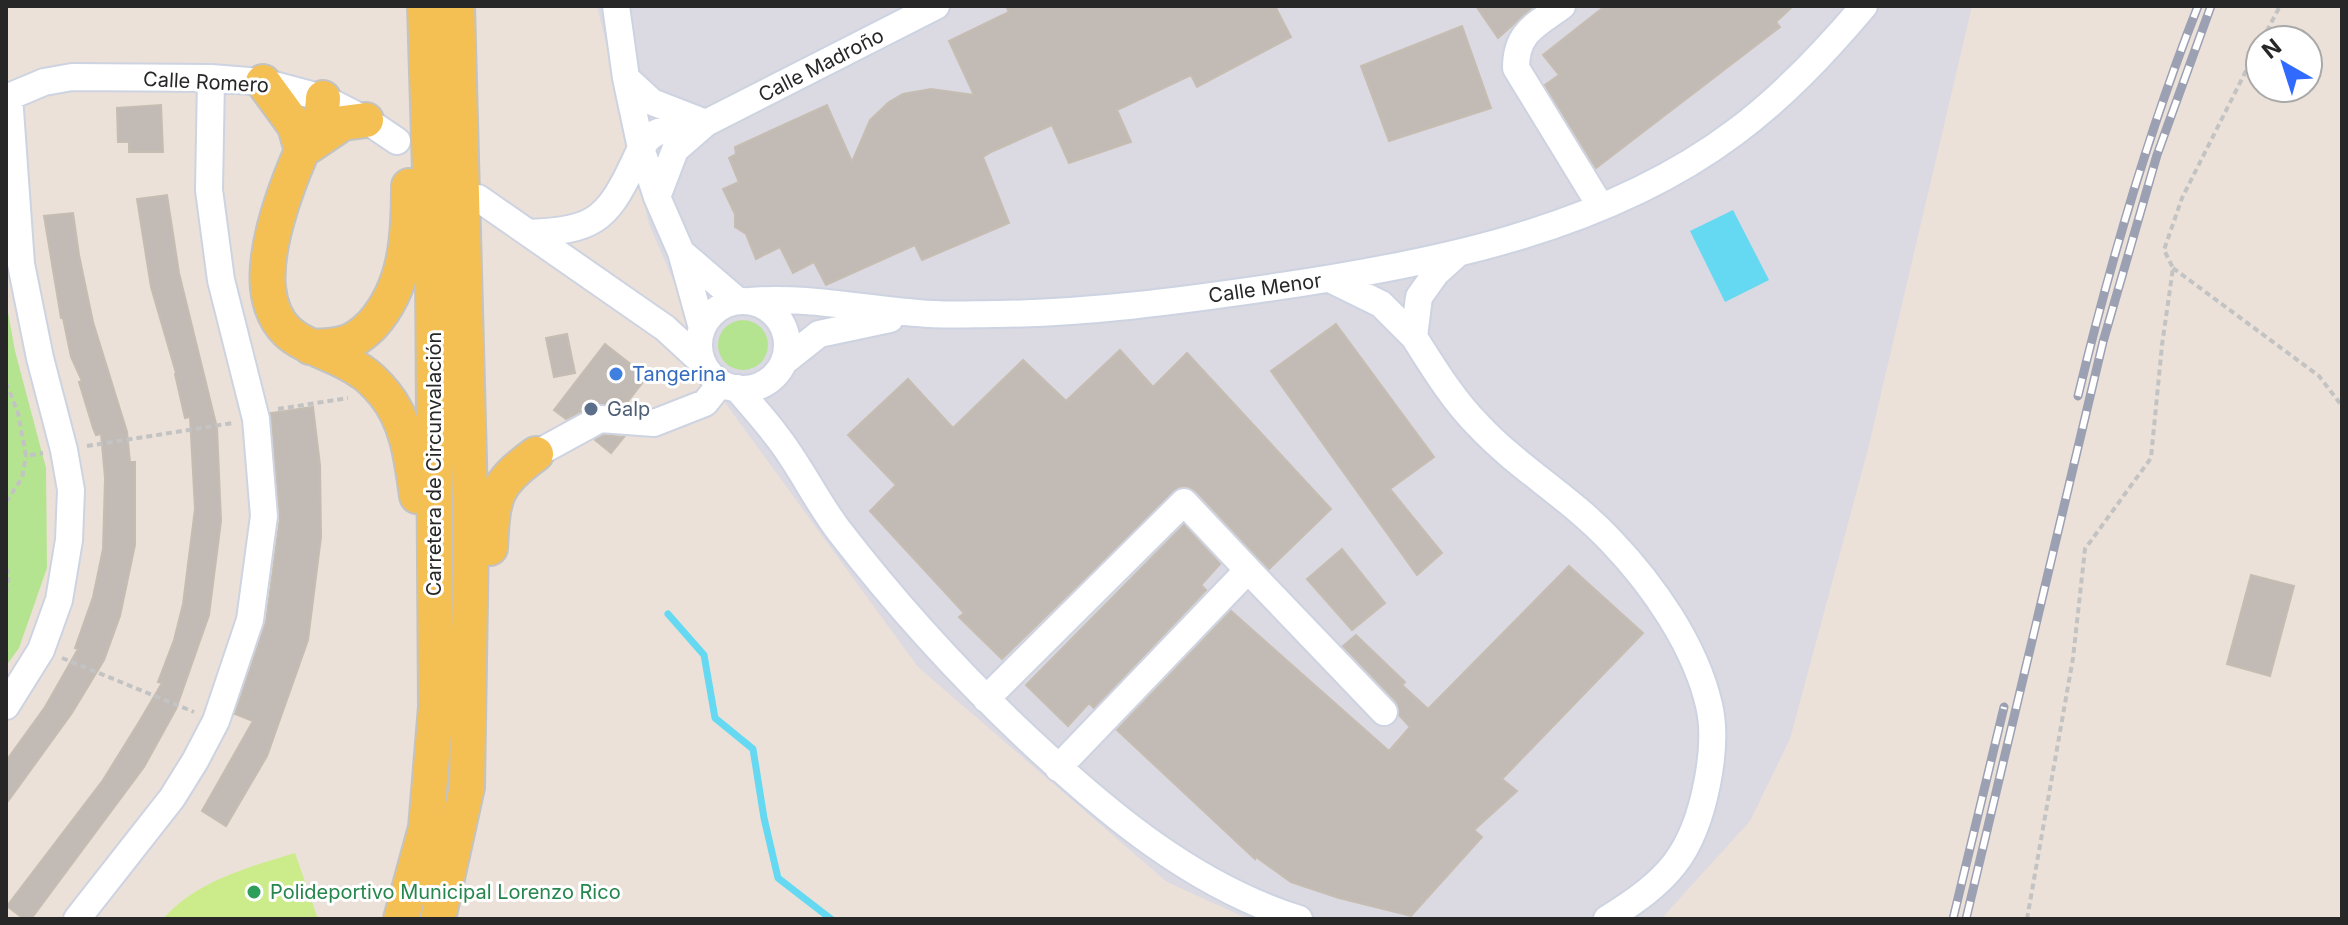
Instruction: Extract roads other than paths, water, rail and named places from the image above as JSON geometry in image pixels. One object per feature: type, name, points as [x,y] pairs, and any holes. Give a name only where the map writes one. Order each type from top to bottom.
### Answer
[{"type":"main road","points":[[310,347],[343,344],[365,333],[385,310],[400,282],[409,227],[408,88],[416,6]]},
{"type":"main road","name":"Carretera de Circunvalación","points":[[401,919],[426,828],[436,707],[433,270],[425,6]]},
{"type":"main road","name":"Carretera de Circunvalación","points":[[438,919],[467,787],[471,536],[457,6]]},
{"type":"main road","points":[[459,105],[473,6]]},
{"type":"main road","points":[[263,82],[295,126],[302,151]]},
{"type":"main road","points":[[323,98],[323,117],[302,151],[270,249],[268,286],[273,315],[289,334],[362,371],[385,394],[399,418],[410,448],[417,498],[425,620],[436,707]]},
{"type":"main road","points":[[302,151],[343,123],[366,120]]},
{"type":"main road","points":[[467,787],[484,701],[492,511],[498,490],[512,472],[536,454]]},
{"type":"street","points":[[616,6],[626,78],[641,148],[657,197],[681,252],[701,332],[699,349],[703,363]]},
{"type":"street","name":"Calle Madroño","points":[[657,197],[675,150],[706,123],[936,6]]},
{"type":"street","points":[[1562,6],[1524,34],[1516,50],[1516,68],[1601,207]]},
{"type":"street","name":"Calle Menor","points":[[744,301],[783,298],[921,314],[1127,308],[1330,279],[1459,253],[1539,232],[1601,207],[1674,171],[1733,134],[1793,83],[1864,6]]},
{"type":"street","name":"Calle Romero","points":[[8,97],[44,82],[72,77],[211,78],[263,82],[323,98],[366,120],[397,141]]},
{"type":"street","points":[[77,919],[172,798],[216,721],[250,620],[264,516],[256,419],[221,280],[209,190],[211,78]]},
{"type":"street","points":[[626,78],[652,102],[706,123]]},
{"type":"street","points":[[6,706],[41,650],[59,600],[69,540],[71,490],[21,264],[8,97]]},
{"type":"street","name":"Calle Madroño","points":[[641,148],[653,134],[706,123]]},
{"type":"street","points":[[641,148],[661,152],[675,150]]},
{"type":"street","points":[[529,233],[564,232],[593,222],[610,208],[641,148]]},
{"type":"street","points":[[478,198],[665,328],[729,386],[777,436],[838,530],[931,644],[1058,768],[1167,854],[1221,885],[1299,919]]},
{"type":"street","points":[[681,252],[744,301]]},
{"type":"street","points":[[1414,337],[1419,297],[1436,273],[1459,253]]},
{"type":"street","points":[[1330,279],[1381,304],[1414,337],[1477,425],[1609,539],[1652,590],[1689,651],[1710,707],[1713,758],[1700,818],[1680,859],[1647,894],[1607,919]]},
{"type":"street","points":[[701,332],[716,310],[744,301],[762,304],[782,322],[788,348],[778,370],[777,436]]},
{"type":"street","name":"Calle Menor","points":[[778,370],[819,334],[862,323],[921,314]]},
{"type":"street","points":[[665,328],[701,332]]},
{"type":"street","points":[[536,454],[600,419],[654,423],[705,403],[729,386],[749,389],[778,370]]},
{"type":"street","points":[[986,699],[1184,502],[1384,712]]},
{"type":"street","points":[[1058,768],[1248,570]]},
{"type":"water","points":[[1733,210],[1769,280],[1725,302],[1690,231]]},
{"type":"waterway","points":[[668,614],[704,655],[715,718],[753,749],[778,878],[831,919]]},
{"type":"railway","points":[[2078,396],[2131,199],[2198,6]]},
{"type":"railway","points":[[1966,919],[2103,342],[2157,155],[2211,6]]},
{"type":"railway","points":[[1953,919],[2004,707]]},
{"type":"place","name":"Tangerina","points":[[616,374]]},
{"type":"place","name":"Galp","points":[[591,409]]},
{"type":"place","name":"Polideportivo Municipal Lorenzo Rico","points":[[254,892]]}]
